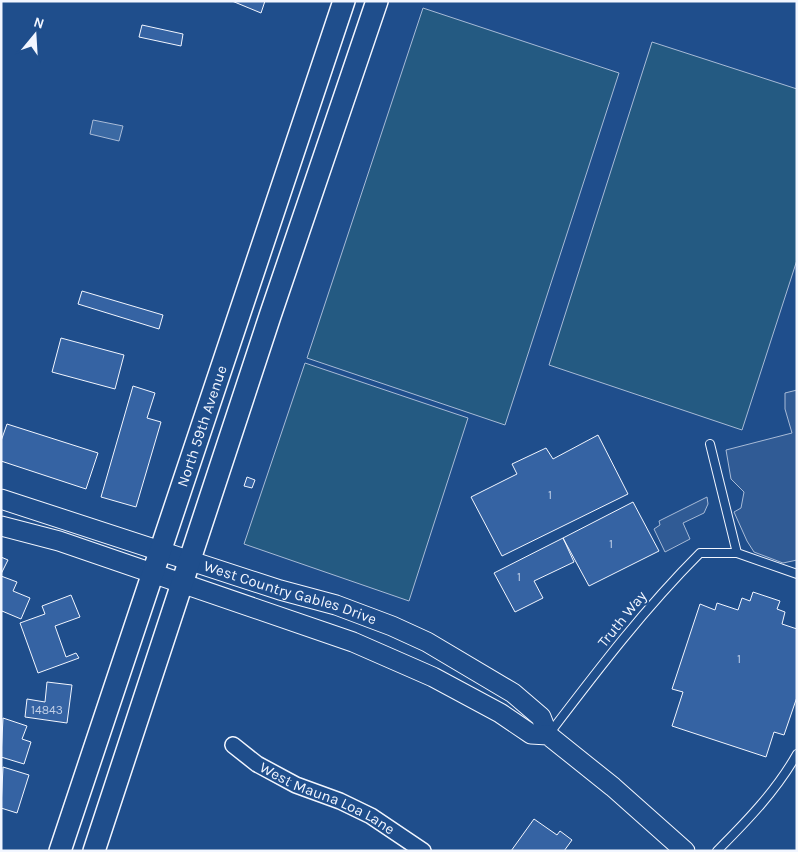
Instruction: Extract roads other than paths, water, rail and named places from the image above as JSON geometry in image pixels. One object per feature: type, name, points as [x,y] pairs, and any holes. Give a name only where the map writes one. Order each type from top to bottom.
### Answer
[{"type":"main road","name":"North 59th Avenue","points":[[60,851],[344,1]]},
{"type":"main road","name":"North 59th Avenue","points":[[94,851],[377,1]]},
{"type":"street","name":"West Country Gables Drive","points":[[1,499],[190,562],[336,605],[392,626],[427,642],[513,693],[542,717],[548,735],[613,788],[685,851]]},
{"type":"street","name":"West Country Gables Drive","points":[[1,526],[59,541],[389,657],[460,691],[531,734],[548,735]]},
{"type":"street","name":"West Mauna Loa Lane","points":[[233,745],[256,764],[296,786],[340,801],[372,816],[423,851]]},
{"type":"lane","points":[[710,444],[737,554]]},
{"type":"lane","name":"Truth Way","points":[[548,735],[630,628],[660,593],[700,553],[737,554],[797,574]]},
{"type":"lane","points":[[717,851],[785,776],[797,754]]}]
